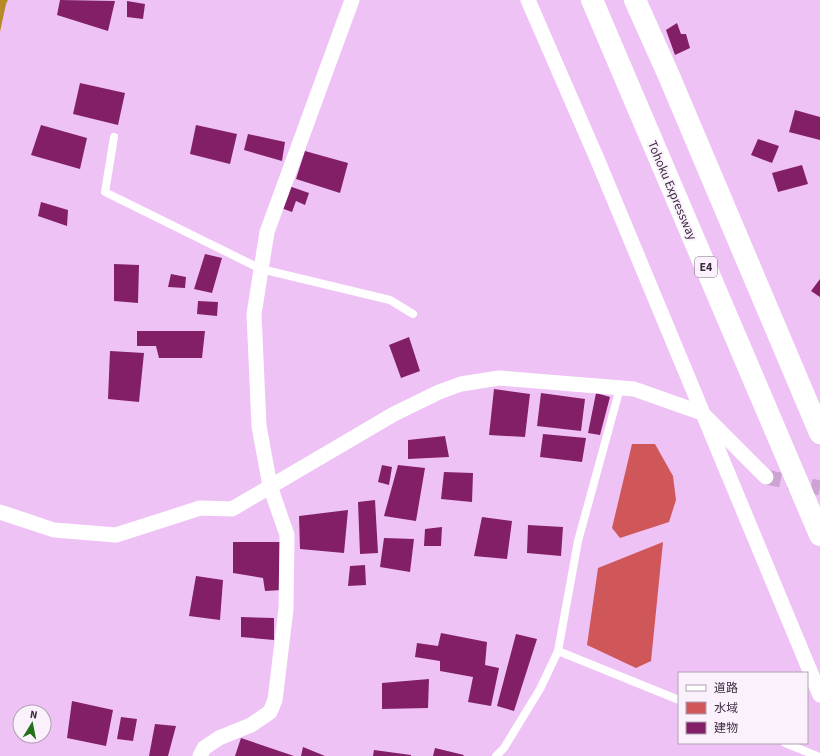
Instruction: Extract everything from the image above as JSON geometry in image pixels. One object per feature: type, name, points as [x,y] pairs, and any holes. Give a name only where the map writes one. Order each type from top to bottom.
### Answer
[{"type":"highway","name":"Tohoku Expressway","points":[[592,0],[820,535]]},
{"type":"highway","points":[[635,0],[669,76],[820,433]]},
{"type":"street","points":[[200,756],[204,748],[219,738],[251,725],[270,712],[275,700],[286,609],[287,535],[270,486],[259,426],[254,314],[267,232],[352,0]]},
{"type":"street","points":[[528,0],[598,161],[820,694]]},
{"type":"street","points":[[0,512],[54,530],[116,535],[200,508],[232,509],[394,414],[439,392],[461,384],[499,378],[634,389],[702,413],[766,477]]},
{"type":"lane","points":[[114,137],[105,192],[261,269],[390,300],[413,314]]},
{"type":"lane","points":[[496,756],[504,748],[540,689],[558,651],[578,541],[620,388]]},
{"type":"lane","points":[[558,651],[678,700]]},
{"type":"lane","points":[[787,744],[817,756]]},
{"type":"shaded area","points":[[0,0],[8,0],[0,32]]},
{"type":"water","points":[[632,444],[655,444],[673,476],[676,500],[669,522],[620,538],[612,528]]},
{"type":"water","points":[[663,542],[651,661],[636,668],[587,645],[598,568]]},
{"type":"building","points":[[60,0],[115,1],[108,31],[57,15]]},
{"type":"building","points":[[127,1],[145,4],[143,19],[127,17]]},
{"type":"building","points":[[677,23],[681,34],[686,34],[690,48],[675,55],[666,30]]},
{"type":"building","points":[[80,83],[125,93],[118,125],[73,114]]},
{"type":"building","points":[[795,110],[820,117],[820,140],[789,132]]},
{"type":"building","points":[[41,125],[87,138],[80,169],[31,155]]},
{"type":"building","points":[[196,125],[237,134],[230,164],[190,154]]},
{"type":"building","points":[[248,134],[285,142],[282,161],[244,150]]},
{"type":"building","points":[[758,139],[779,146],[772,163],[751,155]]},
{"type":"building","points":[[305,151],[348,163],[340,193],[296,179]]},
{"type":"building","points":[[802,165],[808,184],[778,192],[772,173]]},
{"type":"building","points":[[289,186],[309,193],[305,205],[296,201],[292,212],[281,208]]},
{"type":"building","points":[[41,202],[68,210],[67,226],[38,216]]},
{"type":"building","points":[[205,254],[222,258],[212,293],[194,289]]},
{"type":"building","points":[[114,264],[139,265],[138,303],[114,301]]},
{"type":"building","points":[[171,274],[186,277],[185,288],[168,287]]},
{"type":"building","points":[[820,279],[820,297],[811,291]]},
{"type":"building","points":[[198,301],[218,302],[217,316],[197,314]]},
{"type":"building","points":[[137,331],[205,331],[202,358],[159,358],[156,346],[137,346]]},
{"type":"building","points":[[409,337],[420,371],[401,378],[389,345]]},
{"type":"building","points":[[110,351],[144,353],[139,402],[108,399]]},
{"type":"building","points":[[494,389],[530,394],[525,437],[489,435]]},
{"type":"building","points":[[541,393],[585,399],[581,431],[537,426]]},
{"type":"building","points":[[596,393],[610,397],[600,435],[588,433]]},
{"type":"building","points":[[543,434],[586,438],[582,462],[540,457]]},
{"type":"building","points":[[445,436],[449,457],[408,459],[408,440]]},
{"type":"building","points":[[382,465],[392,467],[389,485],[378,482]]},
{"type":"building","points":[[398,465],[425,468],[416,521],[384,516]]},
{"type":"building","points":[[444,472],[473,473],[472,502],[441,499]]},
{"type":"building","points":[[375,500],[378,553],[360,554],[358,502]]},
{"type":"building","points":[[348,510],[344,553],[300,549],[299,516]]},
{"type":"building","points":[[482,517],[512,521],[507,559],[474,556]]},
{"type":"building","points":[[528,525],[563,527],[561,556],[527,553]]},
{"type":"building","points":[[442,527],[441,546],[424,546],[425,529]]},
{"type":"building","points":[[384,538],[414,539],[410,572],[380,567]]},
{"type":"building","points":[[233,542],[281,542],[282,590],[265,591],[263,578],[233,573]]},
{"type":"building","points":[[365,565],[366,585],[348,586],[350,566]]},
{"type":"building","points":[[196,576],[223,580],[220,620],[189,616]]},
{"type":"building","points":[[241,617],[274,618],[274,640],[241,637]]},
{"type":"building","points":[[441,633],[487,642],[485,665],[499,668],[491,706],[468,702],[473,677],[440,671],[440,661],[415,657],[417,643],[438,646]]},
{"type":"building","points":[[516,634],[537,639],[514,711],[497,706]]},
{"type":"building","points":[[429,679],[428,708],[382,709],[382,683]]},
{"type":"building","points":[[72,701],[113,710],[106,746],[67,738]]},
{"type":"building","points":[[121,717],[137,719],[133,741],[117,739]]},
{"type":"building","points":[[155,724],[176,726],[168,756],[149,756]]},
{"type":"building","points":[[241,738],[294,756],[235,756]]},
{"type":"building","points":[[303,747],[325,756],[301,756]]},
{"type":"building","points":[[435,748],[464,755],[433,756]]},
{"type":"building","points":[[374,750],[411,755],[411,756],[373,756]]},
{"type":"tunnel","points":[[766,477],[820,488]]}]
